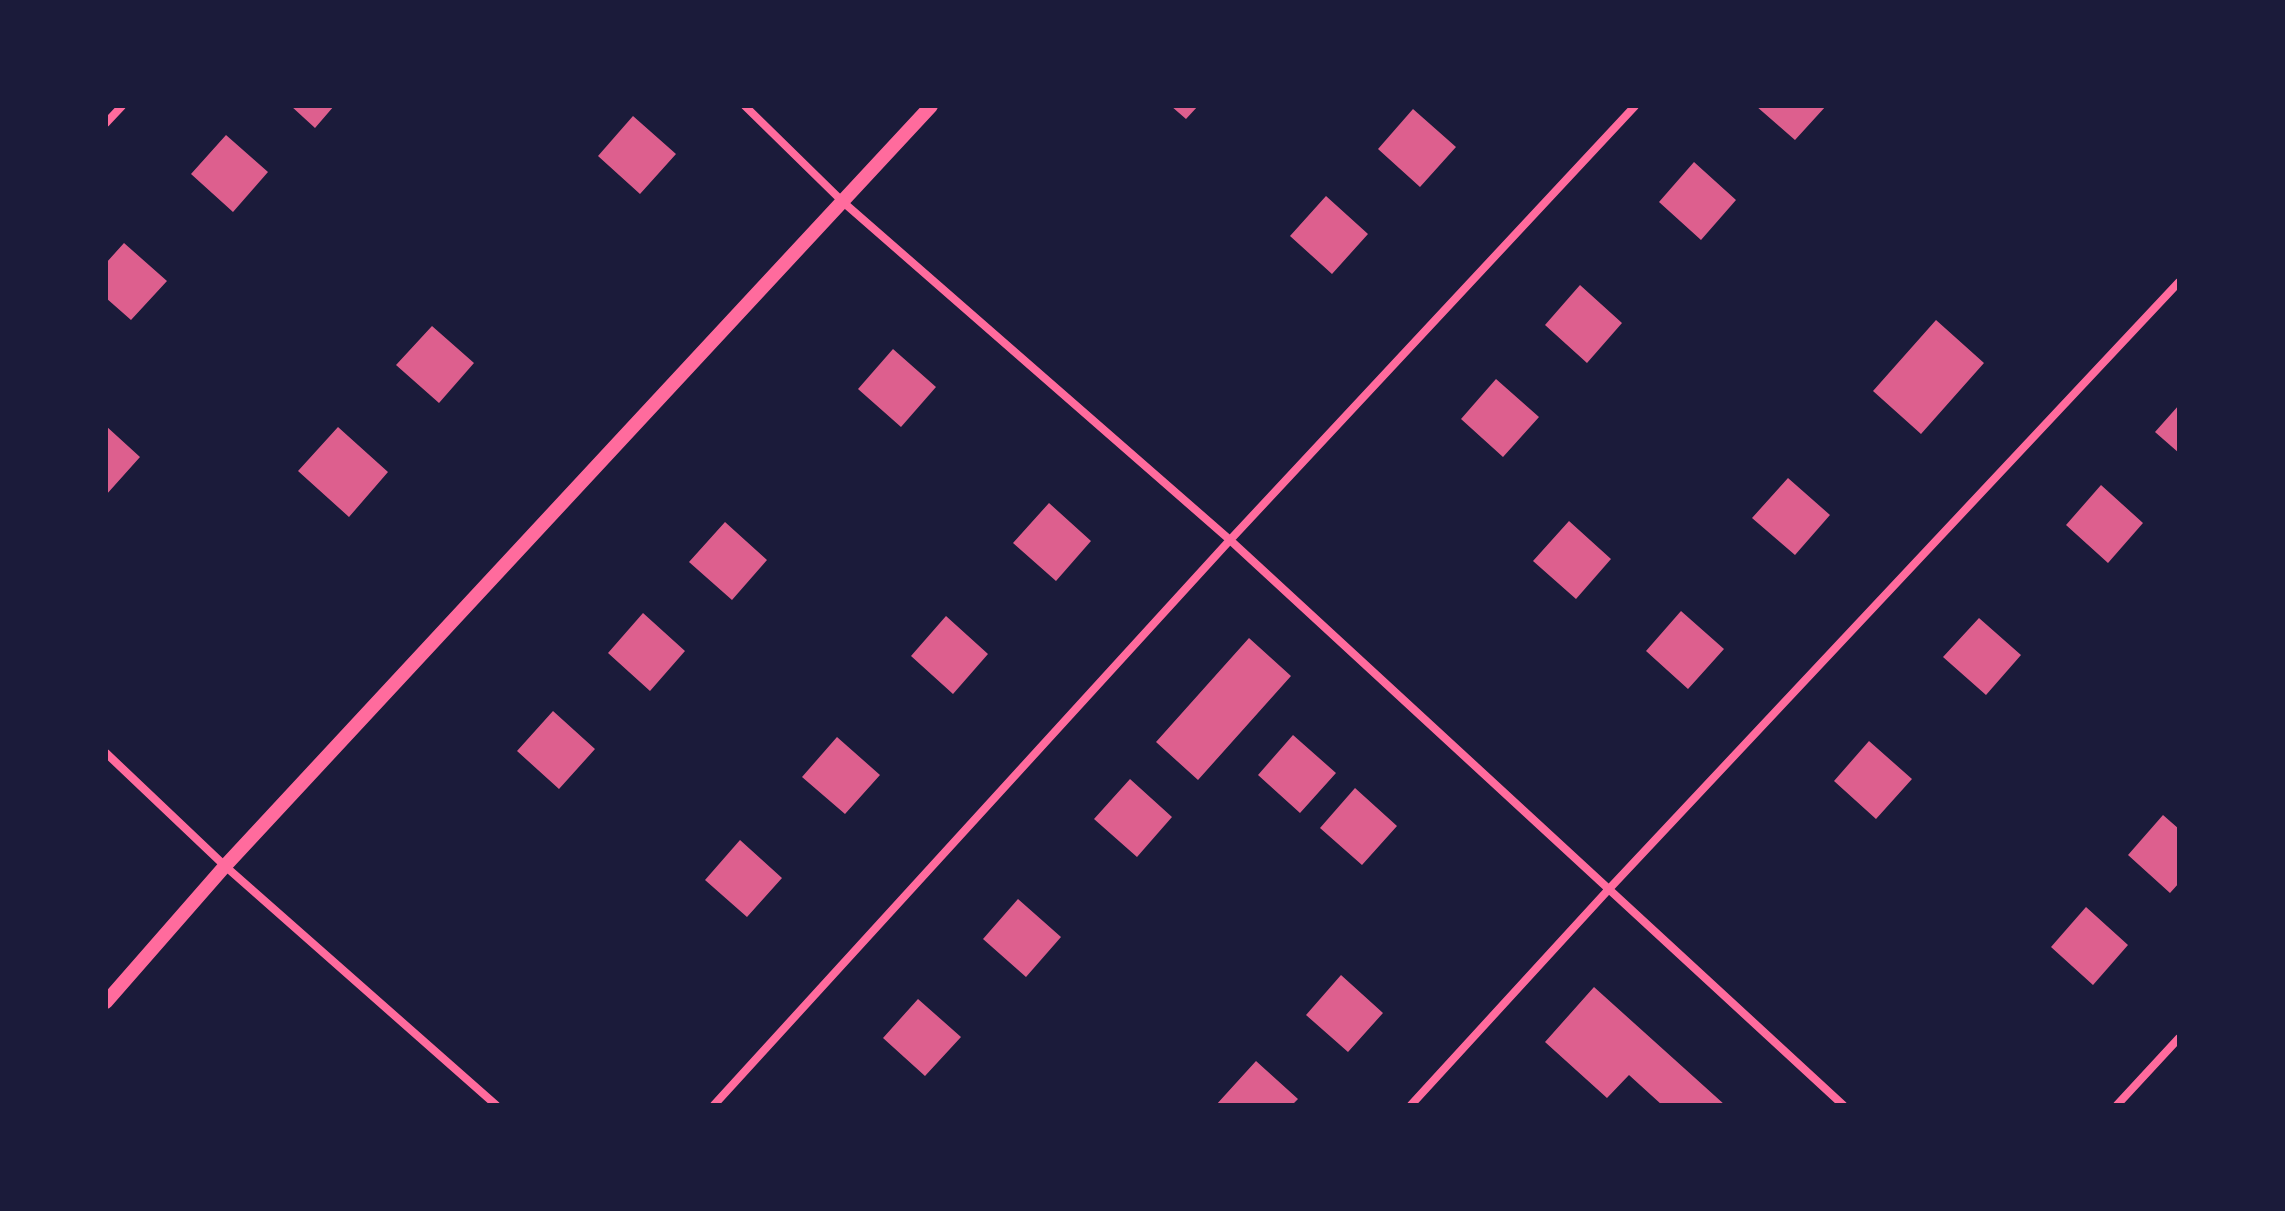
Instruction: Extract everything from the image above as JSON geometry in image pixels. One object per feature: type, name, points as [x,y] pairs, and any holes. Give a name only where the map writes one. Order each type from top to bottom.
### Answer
[{"type":"street","points":[[106,123],[122,106]]},
{"type":"street","points":[[745,106],[843,202],[1230,540],[1843,1105]]},
{"type":"street","points":[[106,1002],[225,866],[931,106]]},
{"type":"street","points":[[714,1105],[1230,540],[1635,106]]},
{"type":"street","points":[[1411,1105],[1609,889],[2179,282]]},
{"type":"street","points":[[106,753],[225,866],[496,1105]]},
{"type":"street","points":[[2117,1105],[2179,1038]]},
{"type":"building","points":[[291,106],[334,106],[315,128]]},
{"type":"building","points":[[1171,106],[1198,106],[1186,119]]},
{"type":"building","points":[[1756,106],[1826,106],[1795,140]]},
{"type":"building","points":[[1413,109],[1456,147],[1420,187],[1378,149]]},
{"type":"building","points":[[633,116],[676,154],[640,194],[598,156]]},
{"type":"building","points":[[226,135],[268,172],[233,212],[191,174]]},
{"type":"building","points":[[1694,162],[1736,200],[1701,240],[1659,202]]},
{"type":"building","points":[[1326,196],[1368,234],[1332,274],[1290,236]]},
{"type":"building","points":[[124,243],[167,281],[131,320],[106,298],[106,263]]},
{"type":"building","points":[[1580,285],[1622,323],[1587,363],[1545,325]]},
{"type":"building","points":[[1936,320],[1984,363],[1921,434],[1873,391]]},
{"type":"building","points":[[432,326],[474,363],[439,403],[396,365]]},
{"type":"building","points":[[893,349],[936,387],[901,427],[858,389]]},
{"type":"building","points":[[1496,379],[1539,417],[1503,457],[1461,419]]},
{"type":"building","points":[[2179,405],[2179,453],[2155,432]]},
{"type":"building","points":[[106,426],[140,457],[106,495]]},
{"type":"building","points":[[338,427],[388,472],[349,517],[298,471]]},
{"type":"building","points":[[1788,478],[1830,515],[1795,555],[1752,518]]},
{"type":"building","points":[[2101,485],[2143,523],[2108,563],[2066,525]]},
{"type":"building","points":[[1049,503],[1091,541],[1056,581],[1013,543]]},
{"type":"building","points":[[1569,521],[1611,559],[1576,599],[1533,561]]},
{"type":"building","points":[[725,522],[767,560],[732,600],[689,562]]},
{"type":"building","points":[[1681,611],[1724,649],[1688,689],[1646,651]]},
{"type":"building","points":[[643,613],[685,651],[650,691],[608,653]]},
{"type":"building","points":[[946,616],[988,654],[953,694],[911,656]]},
{"type":"building","points":[[1979,618],[2021,655],[1986,695],[1943,657]]},
{"type":"building","points":[[1249,638],[1291,676],[1198,780],[1156,742]]},
{"type":"building","points":[[553,711],[595,749],[559,789],[517,751]]},
{"type":"building","points":[[1293,735],[1336,773],[1300,813],[1258,775]]},
{"type":"building","points":[[837,737],[880,775],[845,814],[802,777]]},
{"type":"building","points":[[1869,741],[1912,779],[1876,819],[1834,781]]},
{"type":"building","points":[[1130,779],[1172,817],[1137,857],[1094,819]]},
{"type":"building","points":[[1355,788],[1397,826],[1362,865],[1320,828]]},
{"type":"building","points":[[2163,815],[2179,829],[2179,883],[2170,893],[2128,855]]},
{"type":"building","points":[[740,840],[782,878],[747,917],[705,880]]},
{"type":"building","points":[[1018,899],[1061,937],[1026,977],[983,939]]},
{"type":"building","points":[[2086,907],[2128,945],[2093,985],[2051,947]]},
{"type":"building","points":[[1341,975],[1383,1013],[1348,1052],[1306,1015]]},
{"type":"building","points":[[1594,987],[1725,1105],[1662,1105],[1629,1075],[1607,1098],[1545,1042]]},
{"type":"building","points":[[918,999],[961,1037],[925,1076],[883,1038]]},
{"type":"building","points":[[1256,1061],[1298,1099],[1292,1105],[1216,1105]]}]
